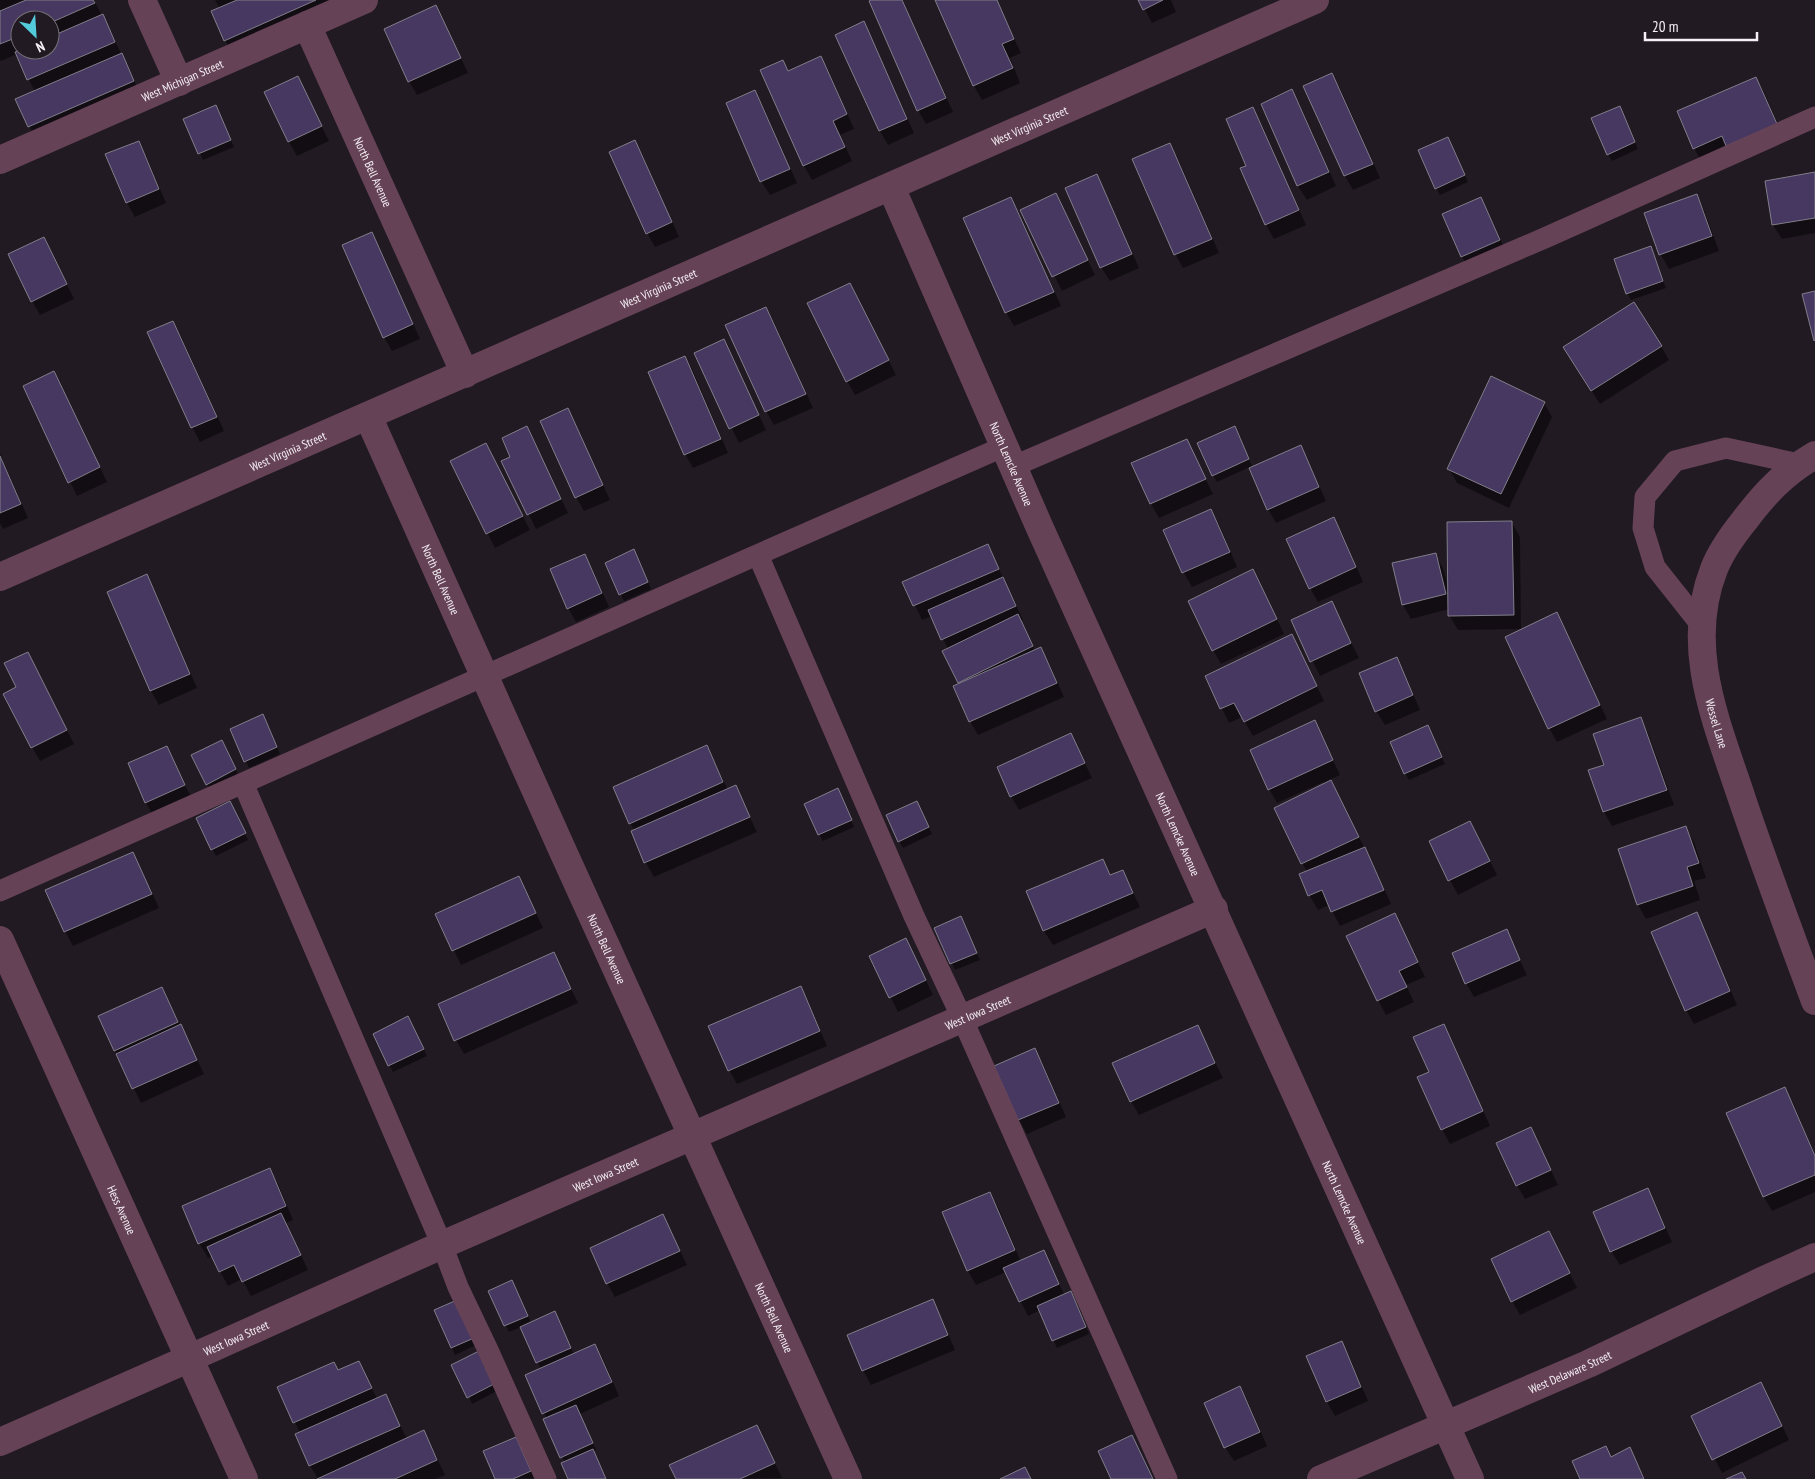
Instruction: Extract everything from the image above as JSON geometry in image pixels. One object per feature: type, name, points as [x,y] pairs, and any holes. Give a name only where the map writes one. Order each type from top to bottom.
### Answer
[{"type":"street","points":[[142,0],[179,82]]},
{"type":"street","name":"West Michigan Street","points":[[0,160],[364,0]]},
{"type":"street","name":"West Virginia Street","points":[[0,577],[1316,0]]},
{"type":"street","name":"North Bell Avenue","points":[[306,25],[465,374]]},
{"type":"street","name":"North Lemcke Avenue","points":[[891,187],[1009,456],[1470,1479]]},
{"type":"street","name":"North Bell Avenue","points":[[368,416],[848,1479]]},
{"type":"street","name":"Wessel Lane","points":[[1807,459],[1765,493],[1728,541],[1714,568],[1706,593],[1701,625],[1701,655],[1710,702],[1760,853],[1815,1001]]},
{"type":"street","name":"West Iowa Street","points":[[0,1442],[442,1245],[694,1137],[1214,909]]},
{"type":"street","name":"Hess Avenue","points":[[0,940],[188,1359],[244,1479]]},
{"type":"street","name":"West Delaware Street","points":[[1321,1479],[1588,1364],[1815,1257]]},
{"type":"lane","points":[[0,891],[758,554],[1009,456],[1538,241],[1815,117]]},
{"type":"lane","points":[[1701,625],[1654,567],[1644,528],[1645,497],[1675,461],[1726,448],[1807,459]]},
{"type":"lane","points":[[758,554],[914,916],[962,1018],[1167,1479]]},
{"type":"lane","points":[[242,783],[442,1245],[458,1287],[546,1479]]},
{"type":"building","points":[[26,0],[93,0],[95,3],[60,19],[60,10],[10,10],[10,40],[0,44],[0,11]]},
{"type":"building","points":[[237,0],[316,0],[224,41],[211,11]]},
{"type":"building","points":[[902,0],[946,98],[917,111],[869,1]]},
{"type":"building","points":[[935,0],[997,0],[1014,39],[1002,44],[1013,68],[973,86]]},
{"type":"building","points":[[1138,0],[1163,0],[1143,10]]},
{"type":"building","points":[[436,5],[461,58],[408,82],[384,29]]},
{"type":"building","points":[[103,14],[115,42],[27,80],[18,60],[60,60],[60,33]]},
{"type":"building","points":[[864,21],[907,119],[879,131],[835,35]]},
{"type":"building","points":[[122,53],[134,81],[28,127],[15,99]]},
{"type":"building","points":[[821,56],[847,114],[833,121],[845,147],[803,166],[760,70],[783,60],[788,71]]},
{"type":"building","points":[[1332,73],[1373,164],[1344,176],[1303,86]]},
{"type":"building","points":[[298,76],[322,126],[288,142],[264,92]]},
{"type":"building","points":[[1756,77],[1777,124],[1726,146],[1722,136],[1693,149],[1677,111]]},
{"type":"building","points":[[1292,89],[1329,172],[1297,186],[1261,104]]},
{"type":"building","points":[[755,90],[790,169],[760,182],[726,103]]},
{"type":"building","points":[[216,105],[231,140],[198,154],[183,119]]},
{"type":"building","points":[[1620,106],[1635,142],[1607,155],[1591,118]]},
{"type":"building","points":[[1253,107],[1299,210],[1265,225],[1240,168],[1246,166],[1226,119]]},
{"type":"building","points":[[1448,137],[1465,175],[1435,189],[1418,150]]},
{"type":"building","points":[[635,140],[672,222],[646,234],[609,152]]},
{"type":"building","points":[[139,141],[159,189],[126,203],[105,154]]},
{"type":"building","points":[[1170,143],[1212,239],[1174,255],[1132,159]]},
{"type":"building","points":[[1815,172],[1815,218],[1772,225],[1765,181]]},
{"type":"building","points":[[1097,174],[1132,254],[1100,268],[1065,188]]},
{"type":"building","points":[[1056,193],[1088,260],[1052,277],[1020,210]]},
{"type":"building","points":[[1697,194],[1712,236],[1659,255],[1644,213]]},
{"type":"building","points":[[1011,197],[1054,292],[1005,313],[963,218]]},
{"type":"building","points":[[1481,197],[1500,240],[1461,257],[1442,214]]},
{"type":"building","points":[[372,232],[413,324],[383,338],[342,245]]},
{"type":"building","points":[[44,237],[67,284],[31,302],[8,254]]},
{"type":"building","points":[[1651,246],[1663,281],[1626,294],[1614,259]]},
{"type":"building","points":[[850,283],[889,360],[846,382],[807,303]]},
{"type":"building","points":[[1815,291],[1815,340],[1814,341],[1802,294]]},
{"type":"building","points":[[1634,302],[1662,346],[1591,391],[1563,347]]},
{"type":"building","points":[[766,307],[806,394],[765,412],[725,325]]},
{"type":"building","points":[[173,321],[217,417],[191,428],[147,332]]},
{"type":"building","points":[[724,339],[759,415],[729,429],[694,353]]},
{"type":"building","points":[[685,356],[721,439],[684,455],[648,372]]},
{"type":"building","points":[[54,371],[100,467],[68,483],[23,386]]},
{"type":"building","points":[[1491,376],[1545,402],[1501,494],[1447,469]]},
{"type":"building","points":[[568,408],[603,485],[575,498],[540,421]]},
{"type":"building","points":[[527,426],[561,499],[527,515],[501,461],[510,457],[502,438]]},
{"type":"building","points":[[1235,426],[1249,459],[1212,476],[1197,443]]},
{"type":"building","points":[[1187,439],[1206,479],[1150,504],[1131,463]]},
{"type":"building","points":[[486,443],[523,516],[486,534],[450,461]]},
{"type":"building","points":[[1301,445],[1319,487],[1267,510],[1249,468]]},
{"type":"building","points":[[0,456],[21,504],[0,513]]},
{"type":"building","points":[[1211,509],[1230,552],[1182,573],[1163,530]]},
{"type":"building","points":[[1334,517],[1356,567],[1309,589],[1286,539]]},
{"type":"building","points":[[1512,521],[1514,615],[1448,616],[1447,522]]},
{"type":"building","points":[[988,544],[999,569],[913,606],[902,582]]},
{"type":"building","points":[[634,549],[648,582],[619,595],[605,563]]},
{"type":"building","points":[[1436,553],[1446,594],[1402,605],[1392,563]]},
{"type":"building","points":[[585,554],[602,593],[567,609],[550,569]]},
{"type":"building","points":[[1253,569],[1277,619],[1212,651],[1188,601]]},
{"type":"building","points":[[147,574],[190,674],[150,691],[107,592]]},
{"type":"building","points":[[1003,577],[1016,606],[941,640],[928,610]]},
{"type":"building","points":[[1332,601],[1351,643],[1310,662],[1291,620]]},
{"type":"building","points":[[1557,612],[1600,705],[1548,729],[1505,637]]},
{"type":"building","points":[[1018,614],[1033,646],[958,683],[942,651]]},
{"type":"building","points":[[1292,634],[1317,686],[1244,722],[1234,703],[1220,709],[1205,676]]},
{"type":"building","points":[[1041,647],[1057,683],[969,722],[953,686]]},
{"type":"building","points":[[28,652],[67,730],[31,748],[3,694],[16,687],[4,663]]},
{"type":"building","points":[[1397,657],[1413,695],[1375,712],[1359,673]]},
{"type":"building","points":[[263,714],[277,747],[244,762],[230,729]]},
{"type":"building","points":[[1641,717],[1667,790],[1603,812],[1588,770],[1604,765],[1593,734]]},
{"type":"building","points":[[1315,720],[1333,760],[1268,790],[1250,750]]},
{"type":"building","points":[[1428,725],[1442,757],[1404,774],[1390,742]]},
{"type":"building","points":[[1071,733],[1085,763],[1010,797],[997,767]]},
{"type":"building","points":[[222,740],[236,769],[206,785],[191,755]]},
{"type":"building","points":[[707,745],[723,782],[629,824],[613,787]]},
{"type":"building","points":[[167,746],[185,785],[145,803],[128,763]]},
{"type":"building","points":[[1331,780],[1359,837],[1301,864],[1274,808]]},
{"type":"building","points":[[736,785],[750,817],[644,863],[631,831]]},
{"type":"building","points":[[838,788],[852,820],[818,835],[804,804]]},
{"type":"building","points":[[230,801],[246,833],[211,850],[196,818]]},
{"type":"building","points":[[917,801],[929,827],[898,842],[886,815]]},
{"type":"building","points":[[1470,821],[1490,861],[1448,881],[1429,841]]},
{"type":"building","points":[[1686,826],[1699,863],[1687,867],[1693,886],[1637,905],[1618,849]]},
{"type":"building","points":[[1365,847],[1384,890],[1331,912],[1322,890],[1308,896],[1299,874]]},
{"type":"building","points":[[133,852],[152,894],[64,932],[45,890]]},
{"type":"building","points":[[1103,859],[1110,875],[1123,870],[1133,893],[1043,931],[1026,891]]},
{"type":"building","points":[[519,876],[536,913],[452,951],[435,914]]},
{"type":"building","points":[[1697,912],[1730,991],[1685,1011],[1651,932]]},
{"type":"building","points":[[1395,913],[1418,962],[1399,971],[1407,987],[1377,1001],[1346,936]]},
{"type":"building","points":[[961,916],[977,953],[950,964],[934,928]]},
{"type":"building","points":[[1507,929],[1520,960],[1465,984],[1452,953]]},
{"type":"building","points":[[906,938],[926,980],[889,998],[869,956]]},
{"type":"building","points":[[554,952],[571,989],[454,1041],[438,1004]]},
{"type":"building","points":[[801,986],[820,1031],[728,1071],[708,1026]]},
{"type":"building","points":[[162,987],[178,1022],[114,1051],[98,1016]]},
{"type":"building","points":[[408,1016],[424,1049],[388,1066],[373,1034]]},
{"type":"building","points":[[181,1024],[197,1060],[132,1089],[116,1054]]},
{"type":"building","points":[[1444,1024],[1483,1111],[1441,1130],[1417,1077],[1429,1072],[1413,1037]]},
{"type":"building","points":[[1198,1025],[1215,1063],[1130,1102],[1112,1063]]},
{"type":"building","points":[[1035,1048],[1059,1103],[1018,1120],[994,1066]]},
{"type":"building","points":[[1785,1087],[1815,1156],[1815,1175],[1763,1197],[1726,1113]]},
{"type":"building","points":[[1531,1127],[1551,1170],[1516,1186],[1496,1143]]},
{"type":"building","points":[[270,1168],[286,1206],[198,1244],[182,1206]]},
{"type":"building","points":[[1648,1188],[1665,1228],[1610,1252],[1593,1212]]},
{"type":"building","points":[[990,1192],[1015,1250],[967,1271],[942,1212]]},
{"type":"building","points":[[281,1213],[301,1255],[242,1282],[234,1265],[219,1272],[207,1247]]},
{"type":"building","points":[[663,1214],[680,1251],[606,1284],[590,1248]]},
{"type":"building","points":[[1549,1231],[1570,1273],[1511,1302],[1491,1259]]},
{"type":"building","points":[[1044,1250],[1059,1284],[1019,1302],[1003,1268]]},
{"type":"building","points":[[512,1280],[528,1316],[504,1326],[488,1291]]},
{"type":"building","points":[[1071,1291],[1086,1327],[1052,1341],[1037,1306]]},
{"type":"building","points":[[933,1299],[948,1335],[862,1371],[847,1335]]},
{"type":"building","points":[[457,1300],[474,1338],[451,1348],[434,1310]]},
{"type":"building","points":[[555,1311],[571,1348],[536,1363],[520,1327]]},
{"type":"building","points":[[1342,1341],[1361,1387],[1326,1402],[1306,1356]]},
{"type":"building","points":[[595,1344],[612,1382],[542,1414],[525,1375]]},
{"type":"building","points":[[479,1351],[494,1384],[467,1398],[451,1365]]},
{"type":"building","points":[[359,1361],[372,1388],[293,1423],[277,1387],[334,1362],[338,1370]]},
{"type":"building","points":[[1761,1382],[1782,1426],[1712,1460],[1691,1416]]},
{"type":"building","points":[[1240,1386],[1260,1432],[1224,1448],[1204,1403]]},
{"type":"building","points":[[386,1394],[400,1426],[309,1466],[295,1434]]},
{"type":"building","points":[[576,1405],[593,1443],[560,1458],[543,1419]]},
{"type":"building","points":[[757,1425],[775,1463],[740,1479],[676,1479],[669,1465]]},
{"type":"building","points":[[424,1430],[437,1460],[395,1479],[317,1479]]},
{"type":"building","points":[[1132,1435],[1153,1479],[1111,1479],[1098,1451]]},
{"type":"building","points":[[516,1437],[531,1471],[513,1479],[495,1479],[483,1451]]},
{"type":"building","points":[[1606,1446],[1611,1457],[1630,1447],[1644,1479],[1580,1479],[1572,1461]]},
{"type":"building","points":[[593,1449],[606,1479],[568,1479],[561,1463]]},
{"type":"building","points":[[1025,1467],[1031,1479],[1000,1479]]},
{"type":"building","points":[[1742,1472],[1746,1479],[1726,1479]]}]
